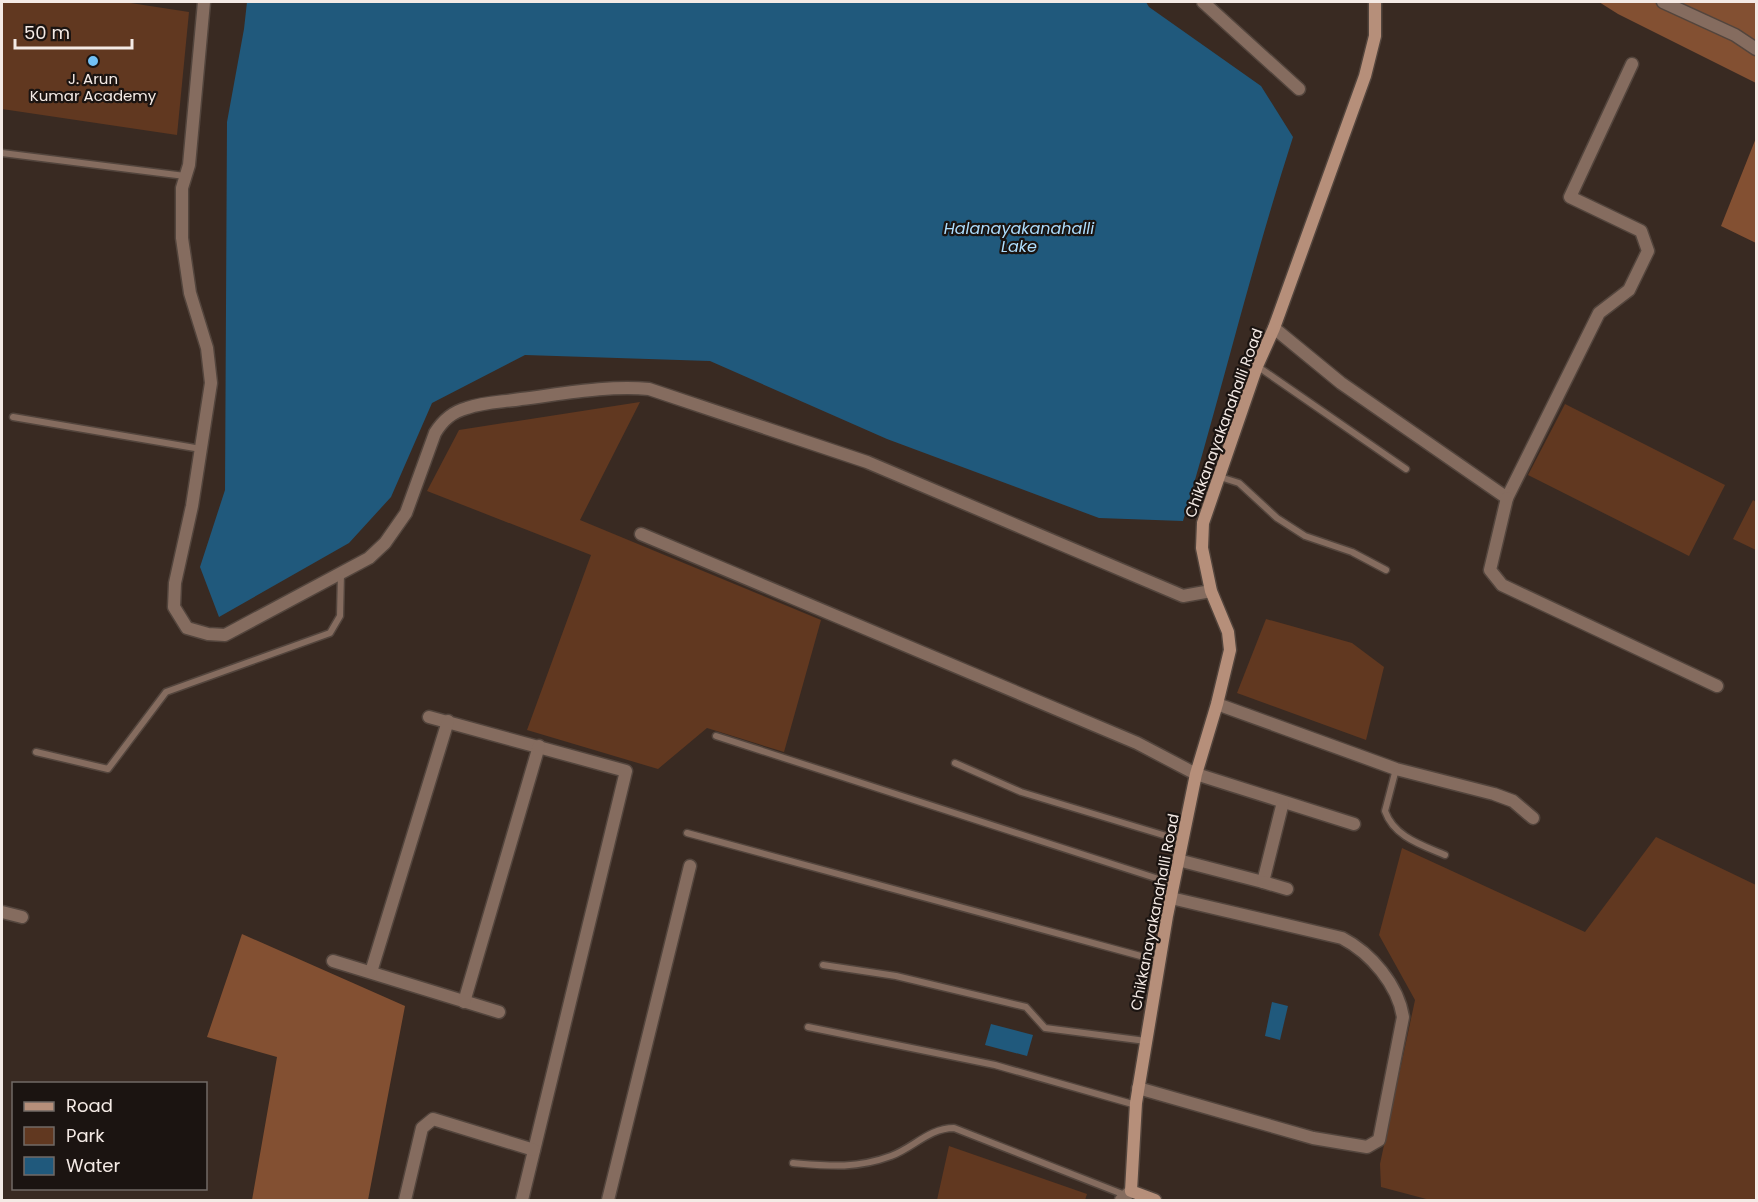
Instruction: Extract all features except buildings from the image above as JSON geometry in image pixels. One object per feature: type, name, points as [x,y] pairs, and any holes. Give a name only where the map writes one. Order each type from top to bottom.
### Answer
[{"type":"main road","name":"Chikkanayakanahalli Road","points":[[1126,1196],[1138,1088],[1178,860],[1196,774],[1230,650],[1228,632],[1211,591],[1202,548],[1203,523],[1257,366],[1274,328],[1365,76],[1375,36],[1375,2]]},
{"type":"main road","points":[[1126,1196],[1155,1200]]},
{"type":"street","points":[[204,2],[186,176],[182,188],[182,238],[190,293],[207,348],[211,383],[173,596],[178,617],[187,628],[225,635],[369,558],[400,525],[429,447],[443,420],[465,408],[546,396],[642,388],[867,462],[1183,596],[1211,591]]},
{"type":"street","points":[[1203,2],[1299,89]]},
{"type":"street","points":[[1663,2],[1735,35],[1756,49]]},
{"type":"street","points":[[1632,64],[1570,197],[1641,231],[1648,251],[1629,290],[1599,313],[1507,498],[1490,570],[1502,585],[1717,686]]},
{"type":"street","points":[[1274,328],[1341,383],[1507,498]]},
{"type":"street","points":[[641,534],[1137,743],[1196,774],[1354,824]]},
{"type":"street","points":[[1217,704],[1396,769],[1494,794],[1513,801],[1533,818]]},
{"type":"street","points":[[429,717],[626,771],[522,1200]]},
{"type":"street","points":[[371,972],[448,721]]},
{"type":"street","points":[[464,1002],[539,746]]},
{"type":"street","points":[[1263,882],[1283,802]]},
{"type":"street","points":[[1178,860],[1287,889]]},
{"type":"street","points":[[608,1200],[690,866]]},
{"type":"street","points":[[1138,1088],[1313,1138],[1367,1147],[1379,1140],[1403,1017],[1401,1002],[1382,972],[1366,954],[1348,941],[1171,898]]},
{"type":"street","points":[[2,912],[22,917]]},
{"type":"street","points":[[333,961],[499,1012]]},
{"type":"street","points":[[405,1200],[422,1128],[432,1119],[534,1150]]},
{"type":"lane","points":[[2,153],[186,176]]},
{"type":"lane","points":[[1257,366],[1406,469]]},
{"type":"lane","points":[[13,417],[201,449]]},
{"type":"lane","points":[[1219,477],[1239,483],[1277,518],[1305,536],[1352,552],[1386,570]]},
{"type":"lane","points":[[36,752],[108,769],[166,692],[330,633],[340,616],[341,572]]},
{"type":"lane","points":[[716,736],[1174,884]]},
{"type":"lane","points":[[955,762],[1021,792],[1183,841]]},
{"type":"lane","points":[[1396,769],[1385,811],[1387,817],[1407,839],[1445,855]]},
{"type":"lane","points":[[687,833],[1160,961]]},
{"type":"lane","points":[[823,965],[896,976],[1026,1006],[1045,1028],[1146,1041]]},
{"type":"lane","points":[[808,1027],[995,1065],[1136,1105]]},
{"type":"lane","points":[[793,1163],[845,1167],[892,1156],[934,1131],[954,1128],[1126,1196]]},
{"type":"green space","name":"J. Arun Kumar Academy","points":[[2,2],[124,2],[189,12],[177,135],[2,109]]},
{"type":"green space","points":[[640,402],[580,520],[821,620],[784,752],[707,728],[658,769],[527,730],[591,555],[427,491],[459,430]]},
{"type":"green space","points":[[1565,404],[1725,485],[1689,556],[1528,475]]},
{"type":"green space","points":[[1753,500],[1756,502],[1756,550],[1733,539]]},
{"type":"green space","points":[[1266,619],[1352,643],[1384,667],[1366,740],[1237,693]]},
{"type":"green space","points":[[1656,837],[1756,885],[1756,1200],[1430,1200],[1381,1187],[1380,1164],[1415,1000],[1379,935],[1402,848],[1585,932]]},
{"type":"green space","points":[[949,1146],[1087,1194],[1085,1200],[937,1200]]},
{"type":"shaded area","points":[[1599,2],[1756,2],[1756,83],[1618,14]]},
{"type":"shaded area","points":[[1756,138],[1756,243],[1721,226]]},
{"type":"shaded area","points":[[242,934],[405,1006],[368,1200],[252,1200],[277,1057],[207,1037]]},
{"type":"water","name":"Halanayakanahalli Lake","points":[[247,2],[1146,2],[1149,7],[1261,86],[1293,137],[1183,521],[1099,518],[887,439],[710,361],[525,355],[432,403],[391,497],[349,543],[219,617],[200,567],[225,490],[227,122]]},
{"type":"water","points":[[1272,1002],[1288,1006],[1280,1040],[1265,1036]]},
{"type":"water","points":[[991,1024],[1033,1035],[1027,1056],[985,1045]]},
{"type":"place","name":"J. Arun Kumar Academy","points":[[93,61]]}]
